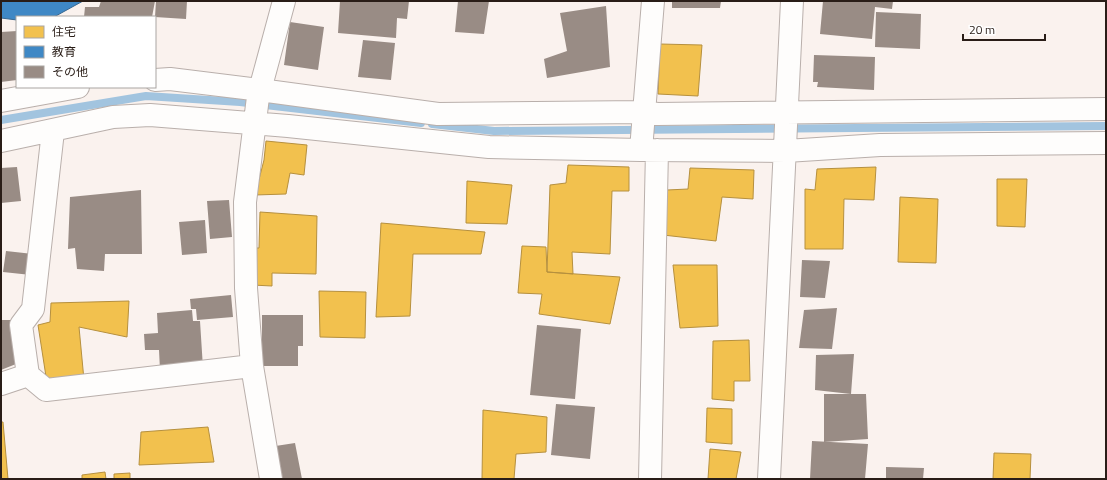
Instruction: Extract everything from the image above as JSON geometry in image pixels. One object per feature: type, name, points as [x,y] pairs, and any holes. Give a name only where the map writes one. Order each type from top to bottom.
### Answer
[{"type":"street","points":[[271,479],[247,367],[245,202],[257,106],[284,1]]},
{"type":"street","points":[[650,479],[645,135],[653,1]]},
{"type":"street","points":[[769,479],[792,1]]},
{"type":"street","points":[[156,80],[170,79],[257,106],[489,147],[645,135],[786,131],[1106,109]]},
{"type":"street","points":[[1,101],[72,88]]},
{"type":"street","points":[[1,141],[53,131],[112,117],[257,106],[438,114],[645,135]]},
{"type":"street","points":[[645,135],[657,114],[880,145],[1106,143]]},
{"type":"street","points":[[53,131],[33,309],[21,325],[28,375],[46,390],[247,367]]},
{"type":"street","points":[[1,384],[28,375]]},
{"type":"building: 住宅","points":[[660,44],[702,45],[698,96],[658,94]]},
{"type":"building: 住宅","points":[[266,141],[307,145],[304,175],[290,173],[286,194],[255,195],[264,160]]},
{"type":"building: 住宅","points":[[568,165],[629,167],[629,191],[612,191],[610,254],[572,252],[573,274],[547,272],[550,185],[566,183]]},
{"type":"building: 住宅","points":[[876,167],[874,200],[844,199],[843,249],[805,249],[805,189],[815,190],[817,169]]},
{"type":"building: 住宅","points":[[690,168],[754,170],[753,199],[722,197],[716,241],[663,235],[667,190],[688,189]]},
{"type":"building: 住宅","points":[[997,179],[1027,179],[1025,227],[997,226]]},
{"type":"building: 住宅","points":[[467,181],[512,185],[507,224],[466,223]]},
{"type":"building: 住宅","points":[[900,197],[938,199],[936,263],[898,262]]},
{"type":"building: 住宅","points":[[260,212],[317,216],[316,274],[272,273],[272,286],[252,285],[253,248],[259,248]]},
{"type":"building: 住宅","points":[[381,223],[485,232],[481,254],[413,254],[410,316],[376,317]]},
{"type":"building: 住宅","points":[[522,246],[546,247],[547,272],[620,277],[610,324],[539,314],[542,294],[518,293]]},
{"type":"building: 住宅","points":[[673,265],[717,265],[718,326],[680,328]]},
{"type":"building: 住宅","points":[[319,291],[366,292],[365,338],[320,337]]},
{"type":"building: 住宅","points":[[129,301],[127,337],[79,327],[84,380],[47,383],[38,325],[50,322],[51,303]]},
{"type":"building: 住宅","points":[[749,340],[750,381],[734,381],[734,401],[712,399],[713,341]]},
{"type":"building: 住宅","points":[[707,408],[732,409],[732,444],[706,442]]},
{"type":"building: 住宅","points":[[483,410],[547,417],[546,452],[516,454],[514,479],[482,479]]},
{"type":"building: 住宅","points":[[1,422],[3,422],[8,479],[1,479]]},
{"type":"building: 住宅","points":[[208,427],[214,462],[139,465],[141,432]]},
{"type":"building: 住宅","points":[[710,449],[741,452],[736,479],[708,479]]},
{"type":"building: 住宅","points":[[994,453],[1031,454],[1030,479],[993,479]]},
{"type":"building: 住宅","points":[[105,472],[106,479],[82,479],[82,475]]},
{"type":"building: 住宅","points":[[130,473],[130,479],[114,479],[114,474]]},
{"type":"building: 教育","points":[[1,1],[83,1],[56,16],[16,16],[16,20],[1,18]]},
{"type":"building: その他","points":[[101,1],[155,1],[152,16],[84,16],[85,7],[99,7]]},
{"type":"building: その他","points":[[156,1],[187,1],[186,19],[155,16]]},
{"type":"building: その他","points":[[340,1],[409,1],[407,19],[397,18],[396,38],[338,33]]},
{"type":"building: その他","points":[[458,1],[489,1],[484,34],[455,32]]},
{"type":"building: その他","points":[[672,1],[721,1],[720,8],[672,8]]},
{"type":"building: その他","points":[[823,1],[893,1],[892,9],[875,7],[872,39],[820,34]]},
{"type":"building: その他","points":[[606,6],[610,67],[547,78],[544,59],[567,51],[560,13]]},
{"type":"building: その他","points":[[876,12],[921,14],[920,49],[875,47]]},
{"type":"building: その他","points":[[290,22],[324,27],[318,70],[284,65]]},
{"type":"building: その他","points":[[16,31],[16,80],[1,82],[1,32]]},
{"type":"building: その他","points":[[363,40],[395,43],[391,80],[358,77]]},
{"type":"building: その他","points":[[814,55],[875,57],[874,90],[817,87],[818,82],[813,82]]},
{"type":"building: その他","points":[[17,167],[21,201],[1,203],[1,168]]},
{"type":"building: その他","points":[[141,190],[142,254],[105,254],[104,271],[77,269],[75,248],[68,249],[70,197]]},
{"type":"building: その他","points":[[229,200],[232,237],[210,239],[207,201]]},
{"type":"building: その他","points":[[205,220],[207,253],[182,255],[179,222]]},
{"type":"building: その他","points":[[6,251],[33,254],[31,275],[3,272]]},
{"type":"building: その他","points":[[802,260],[830,261],[825,298],[800,297]]},
{"type":"building: その他","points":[[231,295],[233,317],[197,320],[196,309],[191,309],[190,299]]},
{"type":"building: その他","points":[[837,308],[832,349],[799,348],[804,310]]},
{"type":"building: その他","points":[[192,310],[193,321],[200,321],[203,368],[160,370],[159,350],[145,350],[144,334],[158,333],[157,313]]},
{"type":"building: その他","points":[[262,315],[303,315],[303,346],[298,346],[298,366],[262,366]]},
{"type":"building: その他","points":[[1,320],[12,320],[16,364],[1,370]]},
{"type":"building: その他","points":[[537,325],[581,329],[575,399],[530,395]]},
{"type":"building: その他","points":[[854,354],[851,394],[815,390],[816,355]]},
{"type":"building: その他","points":[[824,394],[866,394],[868,439],[824,442]]},
{"type":"building: その他","points":[[556,404],[595,407],[590,459],[551,455]]},
{"type":"building: その他","points":[[812,441],[868,444],[865,479],[810,479]]},
{"type":"building: その他","points":[[295,443],[302,479],[275,479],[269,447]]},
{"type":"building: その他","points":[[886,467],[924,468],[923,479],[886,479]]},
{"type":"waterway","points":[[1,120],[146,96],[240,102],[421,123]]},
{"type":"waterway","points":[[432,124],[494,131],[1106,126]]}]
